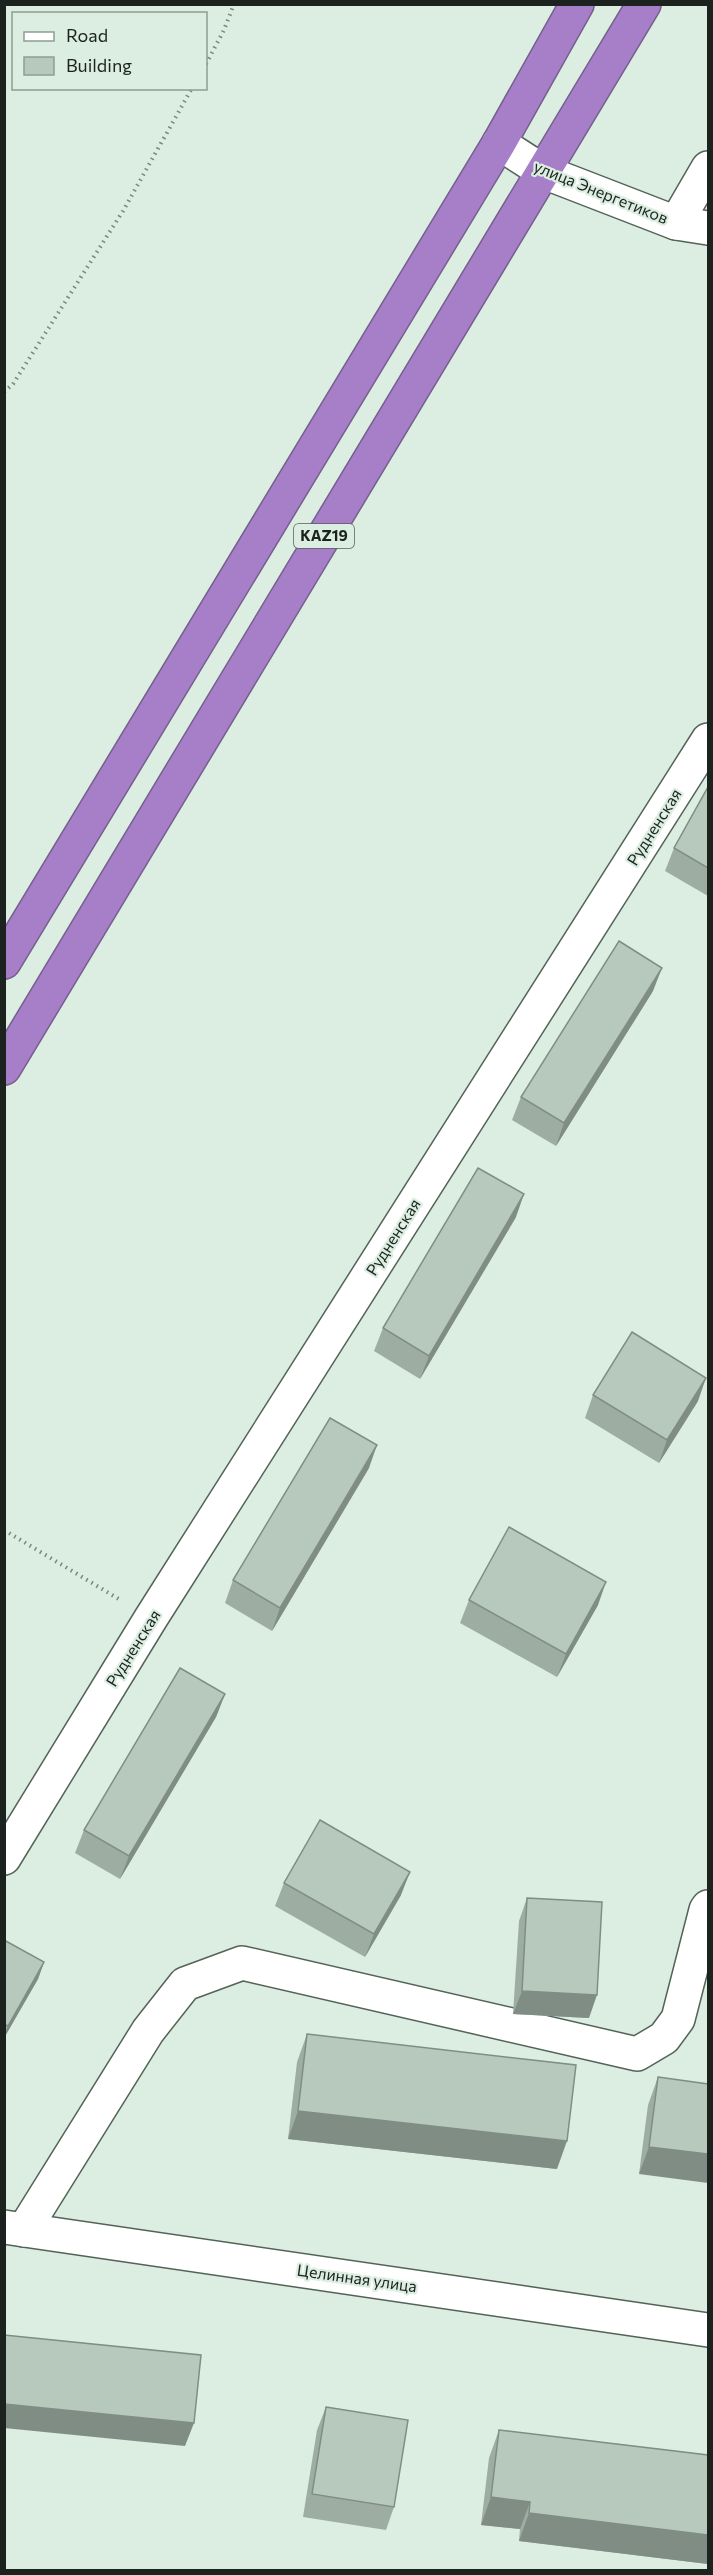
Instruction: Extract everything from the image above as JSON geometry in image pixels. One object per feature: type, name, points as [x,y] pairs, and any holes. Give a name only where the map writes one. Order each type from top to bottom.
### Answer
[{"type":"highway","name":"KAZ19","points":[[4,962],[499,143],[577,4]]},
{"type":"highway","name":"KAZ19","points":[[4,1068],[644,4]]},
{"type":"street","name":"улица Энергетиков","points":[[499,143],[544,172],[676,223],[708,228]]},
{"type":"street","points":[[676,223],[708,168]]},
{"type":"street","name":"Рудненская","points":[[4,1858],[151,1618],[708,740]]},
{"type":"street","points":[[14,2228],[148,2031],[185,1984],[242,1963],[637,2054],[664,2038],[678,2019],[708,1907]]},
{"type":"street","name":"Целинная улица","points":[[14,2228],[708,2330]]},
{"type":"path","points":[[207,62],[224,30],[234,4]]},
{"type":"path","points":[[4,392],[19,374],[123,211],[191,90]]},
{"type":"path","points":[[4,1530],[151,1618]]},
{"type":"building","points":[[708,787],[708,868],[674,848]]},
{"type":"building","points":[[619,941],[662,968],[564,1123],[521,1097]]},
{"type":"building","points":[[478,1168],[524,1194],[429,1356],[383,1328]]},
{"type":"building","points":[[632,1332],[706,1378],[667,1440],[593,1395]]},
{"type":"building","points":[[330,1418],[377,1445],[280,1608],[233,1580]]},
{"type":"building","points":[[509,1527],[606,1582],[566,1654],[469,1600]]},
{"type":"building","points":[[180,1668],[225,1694],[129,1856],[84,1830]]},
{"type":"building","points":[[320,1820],[410,1872],[374,1934],[284,1883]]},
{"type":"building","points":[[527,1898],[602,1902],[597,1995],[522,1991]]},
{"type":"building","points":[[4,1940],[44,1962],[8,2026],[4,2024]]},
{"type":"building","points":[[307,2034],[576,2065],[567,2141],[298,2111]]},
{"type":"building","points":[[658,2077],[708,2084],[708,2154],[649,2147]]},
{"type":"building","points":[[4,2335],[201,2355],[194,2423],[4,2404]]},
{"type":"building","points":[[326,2407],[408,2420],[394,2507],[312,2494]]},
{"type":"building","points":[[499,2430],[708,2455],[708,2535],[529,2513],[530,2502],[491,2497]]}]
